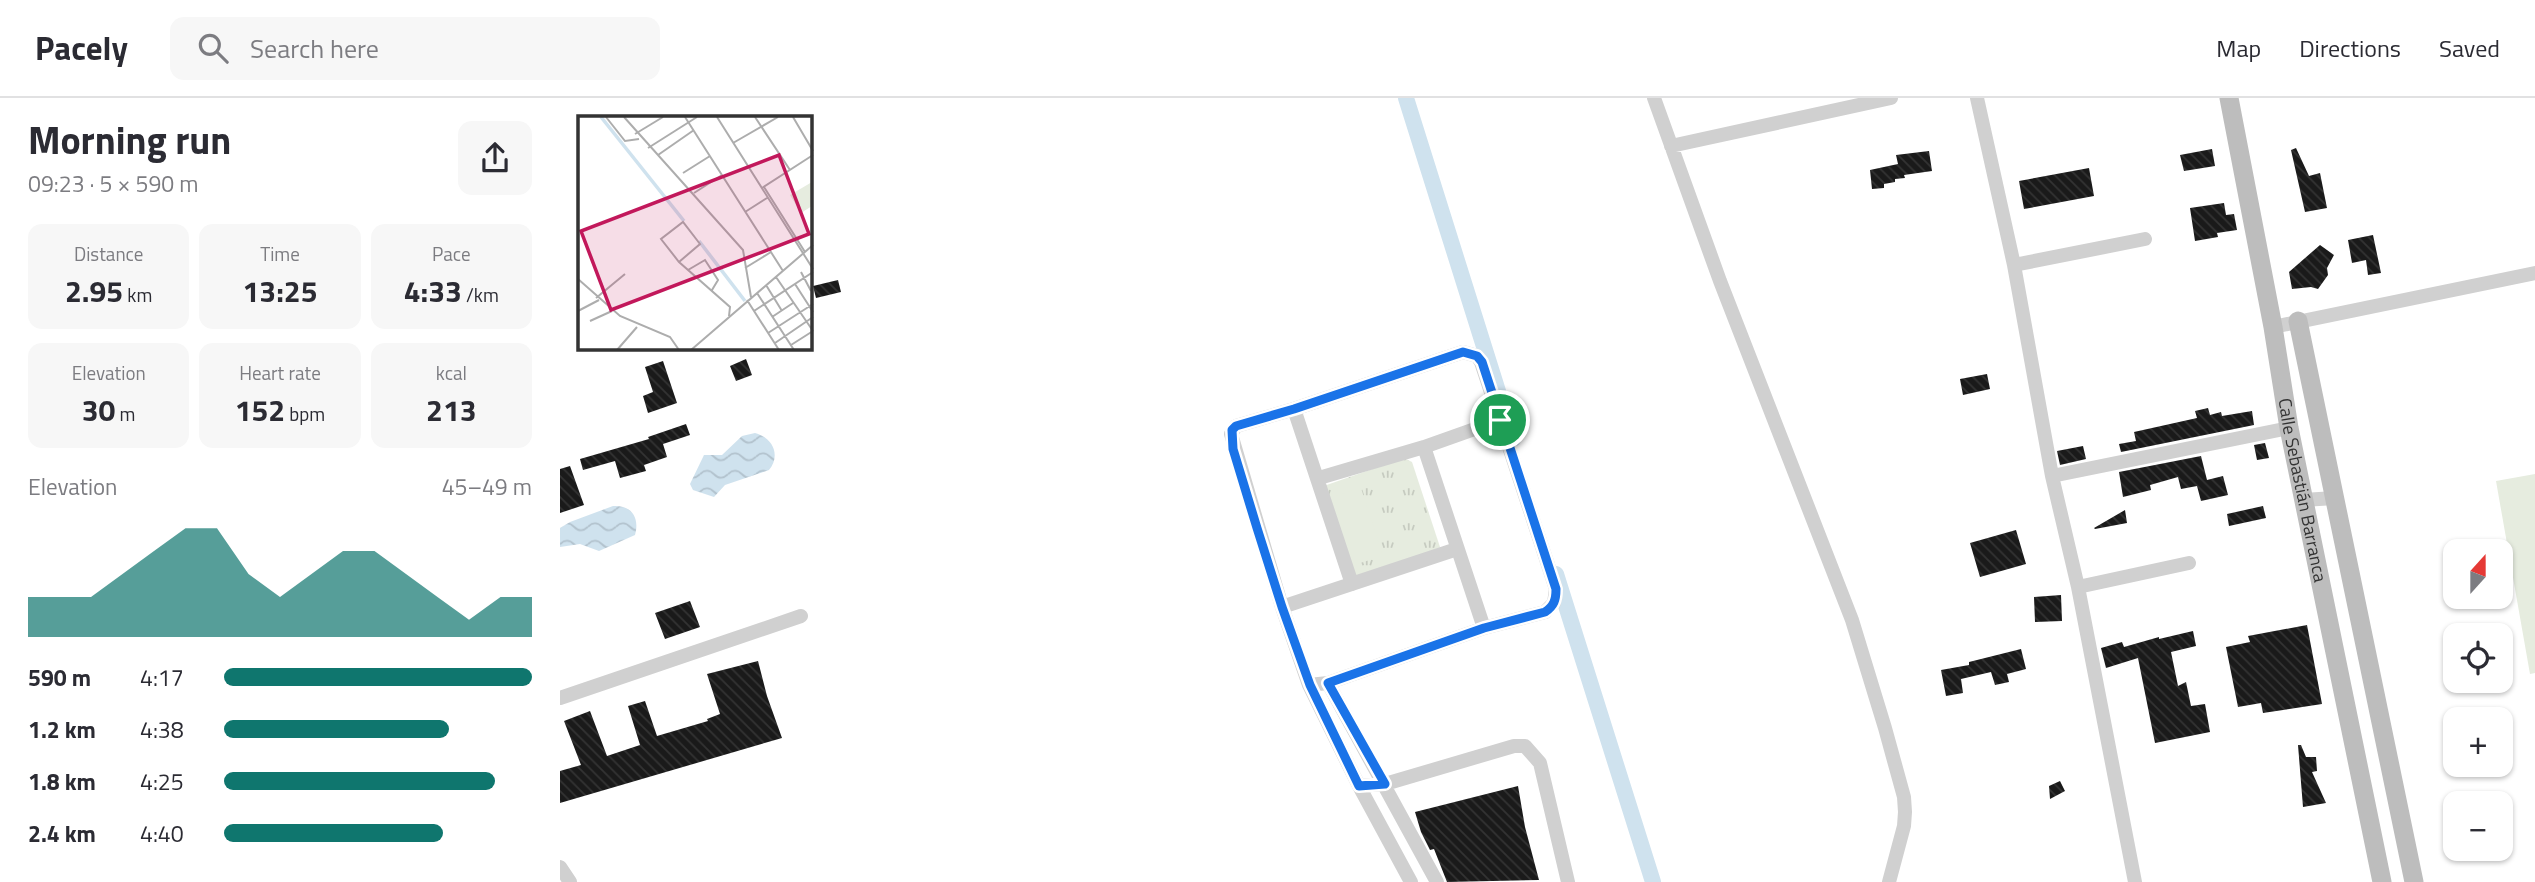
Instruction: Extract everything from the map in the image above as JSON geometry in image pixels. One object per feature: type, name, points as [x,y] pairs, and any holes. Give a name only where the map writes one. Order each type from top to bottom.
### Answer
[{"type":"street","points":[[1654,98],[1720,281],[1852,621],[1885,728],[1904,797],[1905,811],[1904,826],[1889,882]]},
{"type":"street","points":[[1671,146],[1891,98]]},
{"type":"street","points":[[1977,98],[2014,265],[2052,476],[2078,587],[2135,882]]},
{"type":"street","name":"Calle Sebastián Barranca","points":[[2229,98],[2303,500],[2382,882]]},
{"type":"street","points":[[2014,265],[2146,239]]},
{"type":"street","points":[[2273,327],[2535,273]]},
{"type":"street","points":[[2298,321],[2414,882]]},
{"type":"street","points":[[1310,685],[1328,683],[1484,628],[1545,612],[1554,603],[1556,589],[1482,362],[1477,356],[1463,352],[1236,426],[1231,434],[1282,607],[1310,685],[1359,786],[1411,882]]},
{"type":"street","points":[[1294,409],[1352,584]]},
{"type":"street","points":[[1319,478],[1424,447],[1500,420]]},
{"type":"street","points":[[2052,476],[2289,428]]},
{"type":"street","points":[[1424,447],[1484,628]]},
{"type":"street","points":[[2303,500],[2335,498]]},
{"type":"street","points":[[1282,607],[1457,550]]},
{"type":"street","points":[[2078,587],[2189,563]]},
{"type":"street","points":[[560,698],[801,617]]},
{"type":"street","points":[[1328,683],[1437,882]]},
{"type":"street","points":[[1359,786],[1385,784],[1514,746],[1525,746],[1540,762],[1568,882]]},
{"type":"street","points":[[560,867],[570,882]]},
{"type":"green space","points":[[1404,458],[1412,462],[1440,547],[1438,554],[1348,582],[1318,488]]},
{"type":"green space","points":[[2535,474],[2535,673],[2530,674],[2513,578],[2513,539],[2506,539],[2496,481]]},
{"type":"green space","points":[[1361,488],[1383,556],[1347,567],[1325,499]]},
{"type":"water","points":[[755,433],[771,443],[775,453],[769,470],[725,485],[714,497],[693,490],[690,484],[704,455],[722,455],[742,436]]},
{"type":"water","points":[[613,506],[633,513],[635,535],[599,551],[580,544],[560,547],[560,528]]},
{"type":"building","points":[[2296,148],[2309,176],[2320,173],[2327,208],[2305,212],[2291,150]]},
{"type":"building","points":[[2212,149],[2215,166],[2184,171],[2180,155]]},
{"type":"building","points":[[1929,151],[1932,171],[1904,175],[1905,178],[1884,184],[1884,188],[1872,189],[1870,170],[1898,164],[1896,155]]},
{"type":"building","points":[[2089,168],[2094,196],[2024,209],[2019,181]]},
{"type":"building","points":[[2224,203],[2226,215],[2234,214],[2237,230],[2217,233],[2218,237],[2195,241],[2190,208]]},
{"type":"building","points":[[2373,235],[2381,273],[2368,275],[2366,260],[2352,263],[2348,240]]},
{"type":"building","points":[[2320,245],[2334,255],[2327,268],[2328,275],[2318,289],[2292,289],[2289,272]]},
{"type":"building","points":[[838,280],[841,292],[816,298],[813,286]]},
{"type":"building","points":[[746,359],[752,375],[736,381],[730,366]]},
{"type":"building","points":[[663,361],[677,403],[648,413],[643,396],[653,392],[645,367]]},
{"type":"building","points":[[1987,374],[1990,389],[1963,395],[1960,379]]},
{"type":"building","points":[[2208,408],[2210,415],[2221,412],[2222,416],[2252,411],[2254,425],[2121,452],[2119,444],[2136,441],[2134,432],[2197,418],[2195,411]]},
{"type":"building","points":[[686,424],[690,435],[663,444],[667,457],[644,465],[646,471],[620,478],[615,461],[583,470],[580,459],[649,439],[648,437]]},
{"type":"building","points":[[2265,443],[2269,458],[2257,460],[2254,445]]},
{"type":"building","points":[[2083,446],[2086,459],[2060,465],[2057,451]]},
{"type":"building","points":[[2201,456],[2207,480],[2223,476],[2228,495],[2201,501],[2197,486],[2181,489],[2178,477],[2150,485],[2151,490],[2123,497],[2119,472]]},
{"type":"building","points":[[570,466],[584,505],[560,513],[560,469]]},
{"type":"building","points":[[2263,506],[2266,518],[2229,526],[2227,514]]},
{"type":"building","points":[[2125,510],[2127,523],[2094,528]]},
{"type":"building","points":[[2016,530],[2026,564],[1980,577],[1970,543]]},
{"type":"building","points":[[2061,595],[2062,621],[2035,622],[2034,597]]},
{"type":"building","points":[[690,601],[700,627],[665,639],[655,613]]},
{"type":"building","points":[[2307,625],[2322,704],[2263,713],[2261,703],[2238,707],[2226,647],[2250,642],[2248,636]]},
{"type":"building","points":[[2193,631],[2196,646],[2171,652],[2178,686],[2186,682],[2191,706],[2205,704],[2210,732],[2155,743],[2138,658],[2106,668],[2101,648],[2122,642],[2124,647]]},
{"type":"building","points":[[2021,649],[2026,669],[2007,674],[2009,682],[1995,685],[1991,672],[1961,679],[1963,693],[1946,696],[1941,670],[1969,665],[1969,662]]},
{"type":"building","points":[[758,661],[782,738],[560,803],[560,771],[581,765],[564,721],[590,711],[607,756],[640,745],[628,706],[645,701],[657,736],[708,721],[707,719],[720,714],[707,674]]},
{"type":"building","points":[[2298,745],[2301,745],[2306,757],[2316,757],[2317,771],[2312,772],[2326,803],[2303,807]]},
{"type":"building","points":[[2060,781],[2065,791],[2050,799],[2049,786]]},
{"type":"building","points":[[1518,786],[1525,827],[1539,880],[1447,882],[1434,849],[1430,850],[1421,832],[1415,812]]},
{"type":"waterway","points":[[1406,98],[1513,439]]},
{"type":"waterway","points":[[1556,574],[1653,882]]},
{"type":"route","points":[[1463,352],[1477,356],[1482,362],[1500,420],[1556,589],[1554,603],[1545,612],[1484,628],[1328,683],[1385,784],[1359,786],[1310,685],[1282,607],[1233,449],[1232,430],[1236,426],[1463,352]]}]
